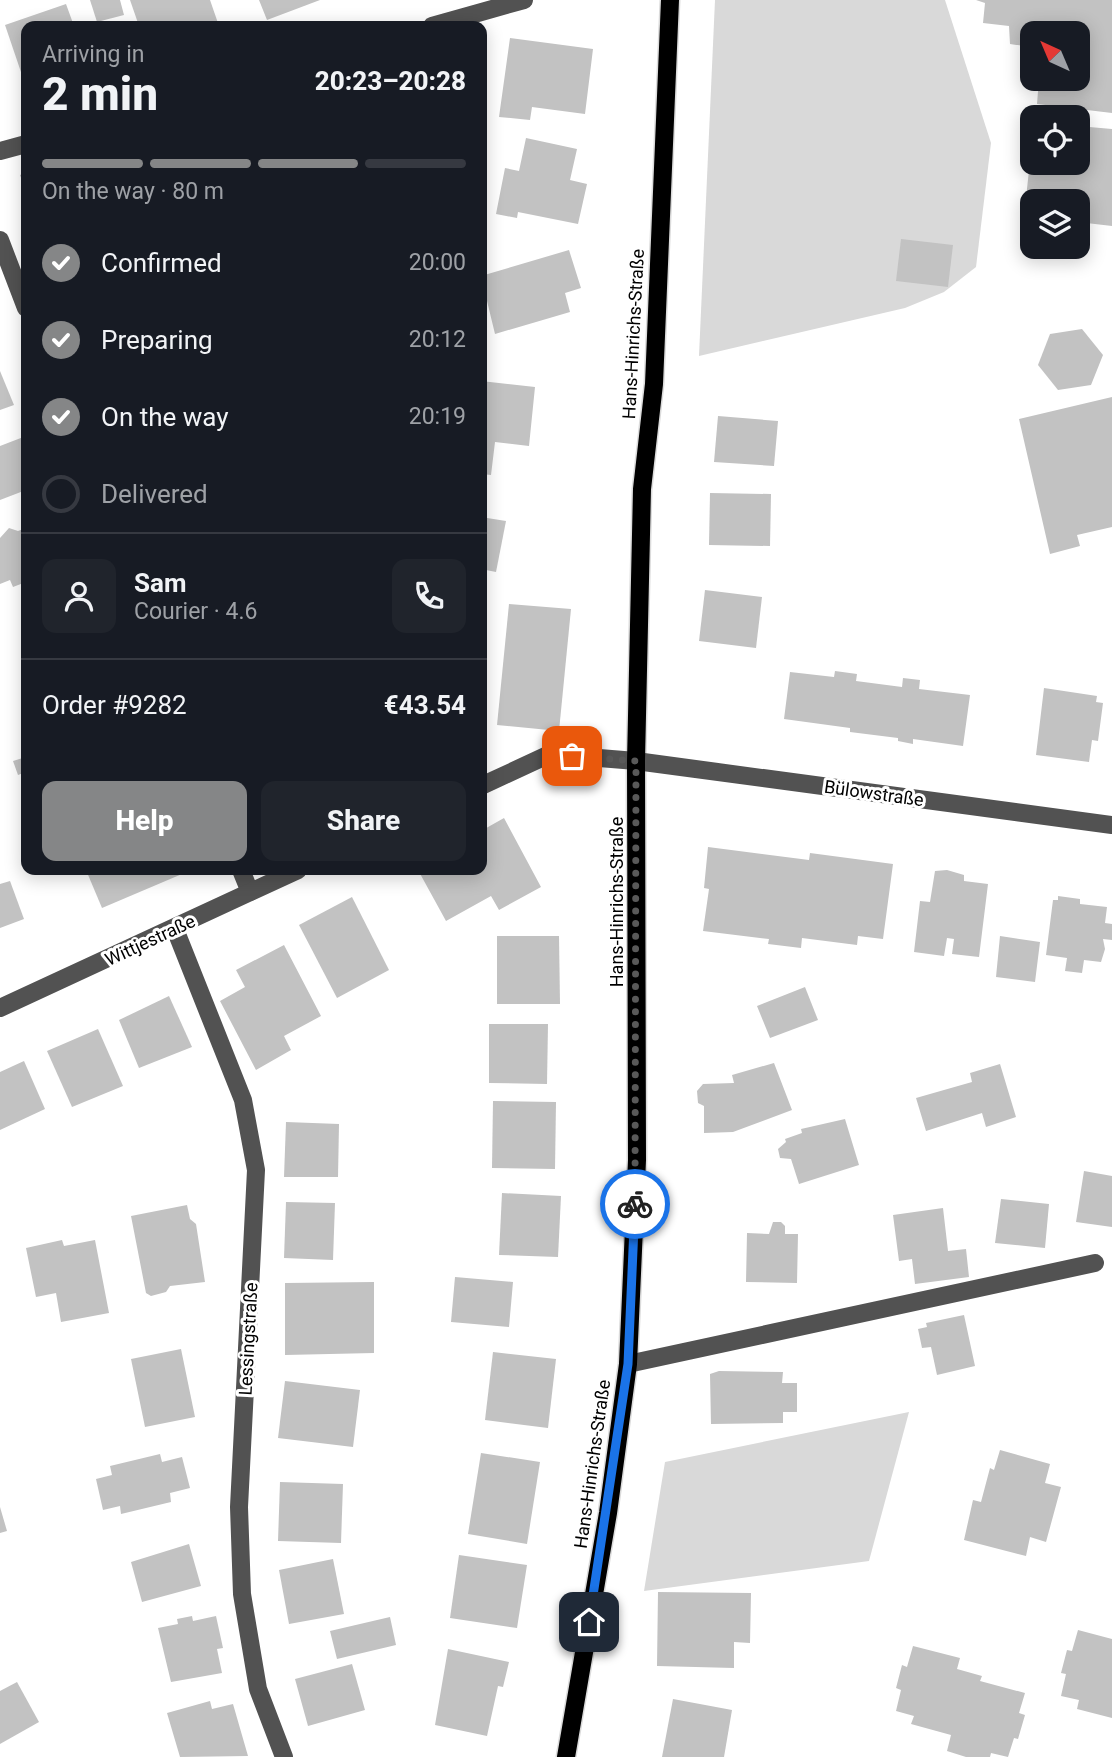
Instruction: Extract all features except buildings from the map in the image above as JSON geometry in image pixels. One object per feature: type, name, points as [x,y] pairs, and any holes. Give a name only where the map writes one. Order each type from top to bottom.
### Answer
[{"type":"main road","name":"Hans-Hinrichs-Straße","points":[[566,1757],[608,1513],[628,1364],[637,1160],[636,761],[642,489],[654,384],[670,0]]},
{"type":"street","points":[[450,21],[524,0]]},
{"type":"street","points":[[0,151],[21,145]]},
{"type":"street","points":[[0,240],[21,295]]},
{"type":"street","points":[[487,783],[551,754],[636,761]]},
{"type":"street","name":"Bülowstraße","points":[[636,761],[1112,825]]},
{"type":"street","points":[[243,875],[250,892]]},
{"type":"street","name":"Wittjestraße","points":[[0,1008],[287,875]]},
{"type":"street","name":"Lessingstraße","points":[[175,929],[243,1100],[256,1170],[239,1507],[242,1594],[258,1689],[284,1757]]},
{"type":"street","points":[[628,1364],[1095,1263]]},
{"type":"shaded area","points":[[715,0],[945,0],[991,143],[976,267],[944,292],[905,308],[699,356]]},
{"type":"shaded area","points":[[909,1412],[869,1561],[644,1591],[665,1462]]},
{"type":"way so far","points":[[572,756],[636,761],[635,1204]]},
{"type":"route","points":[[589,1622],[608,1513],[628,1364],[635,1204]]}]
